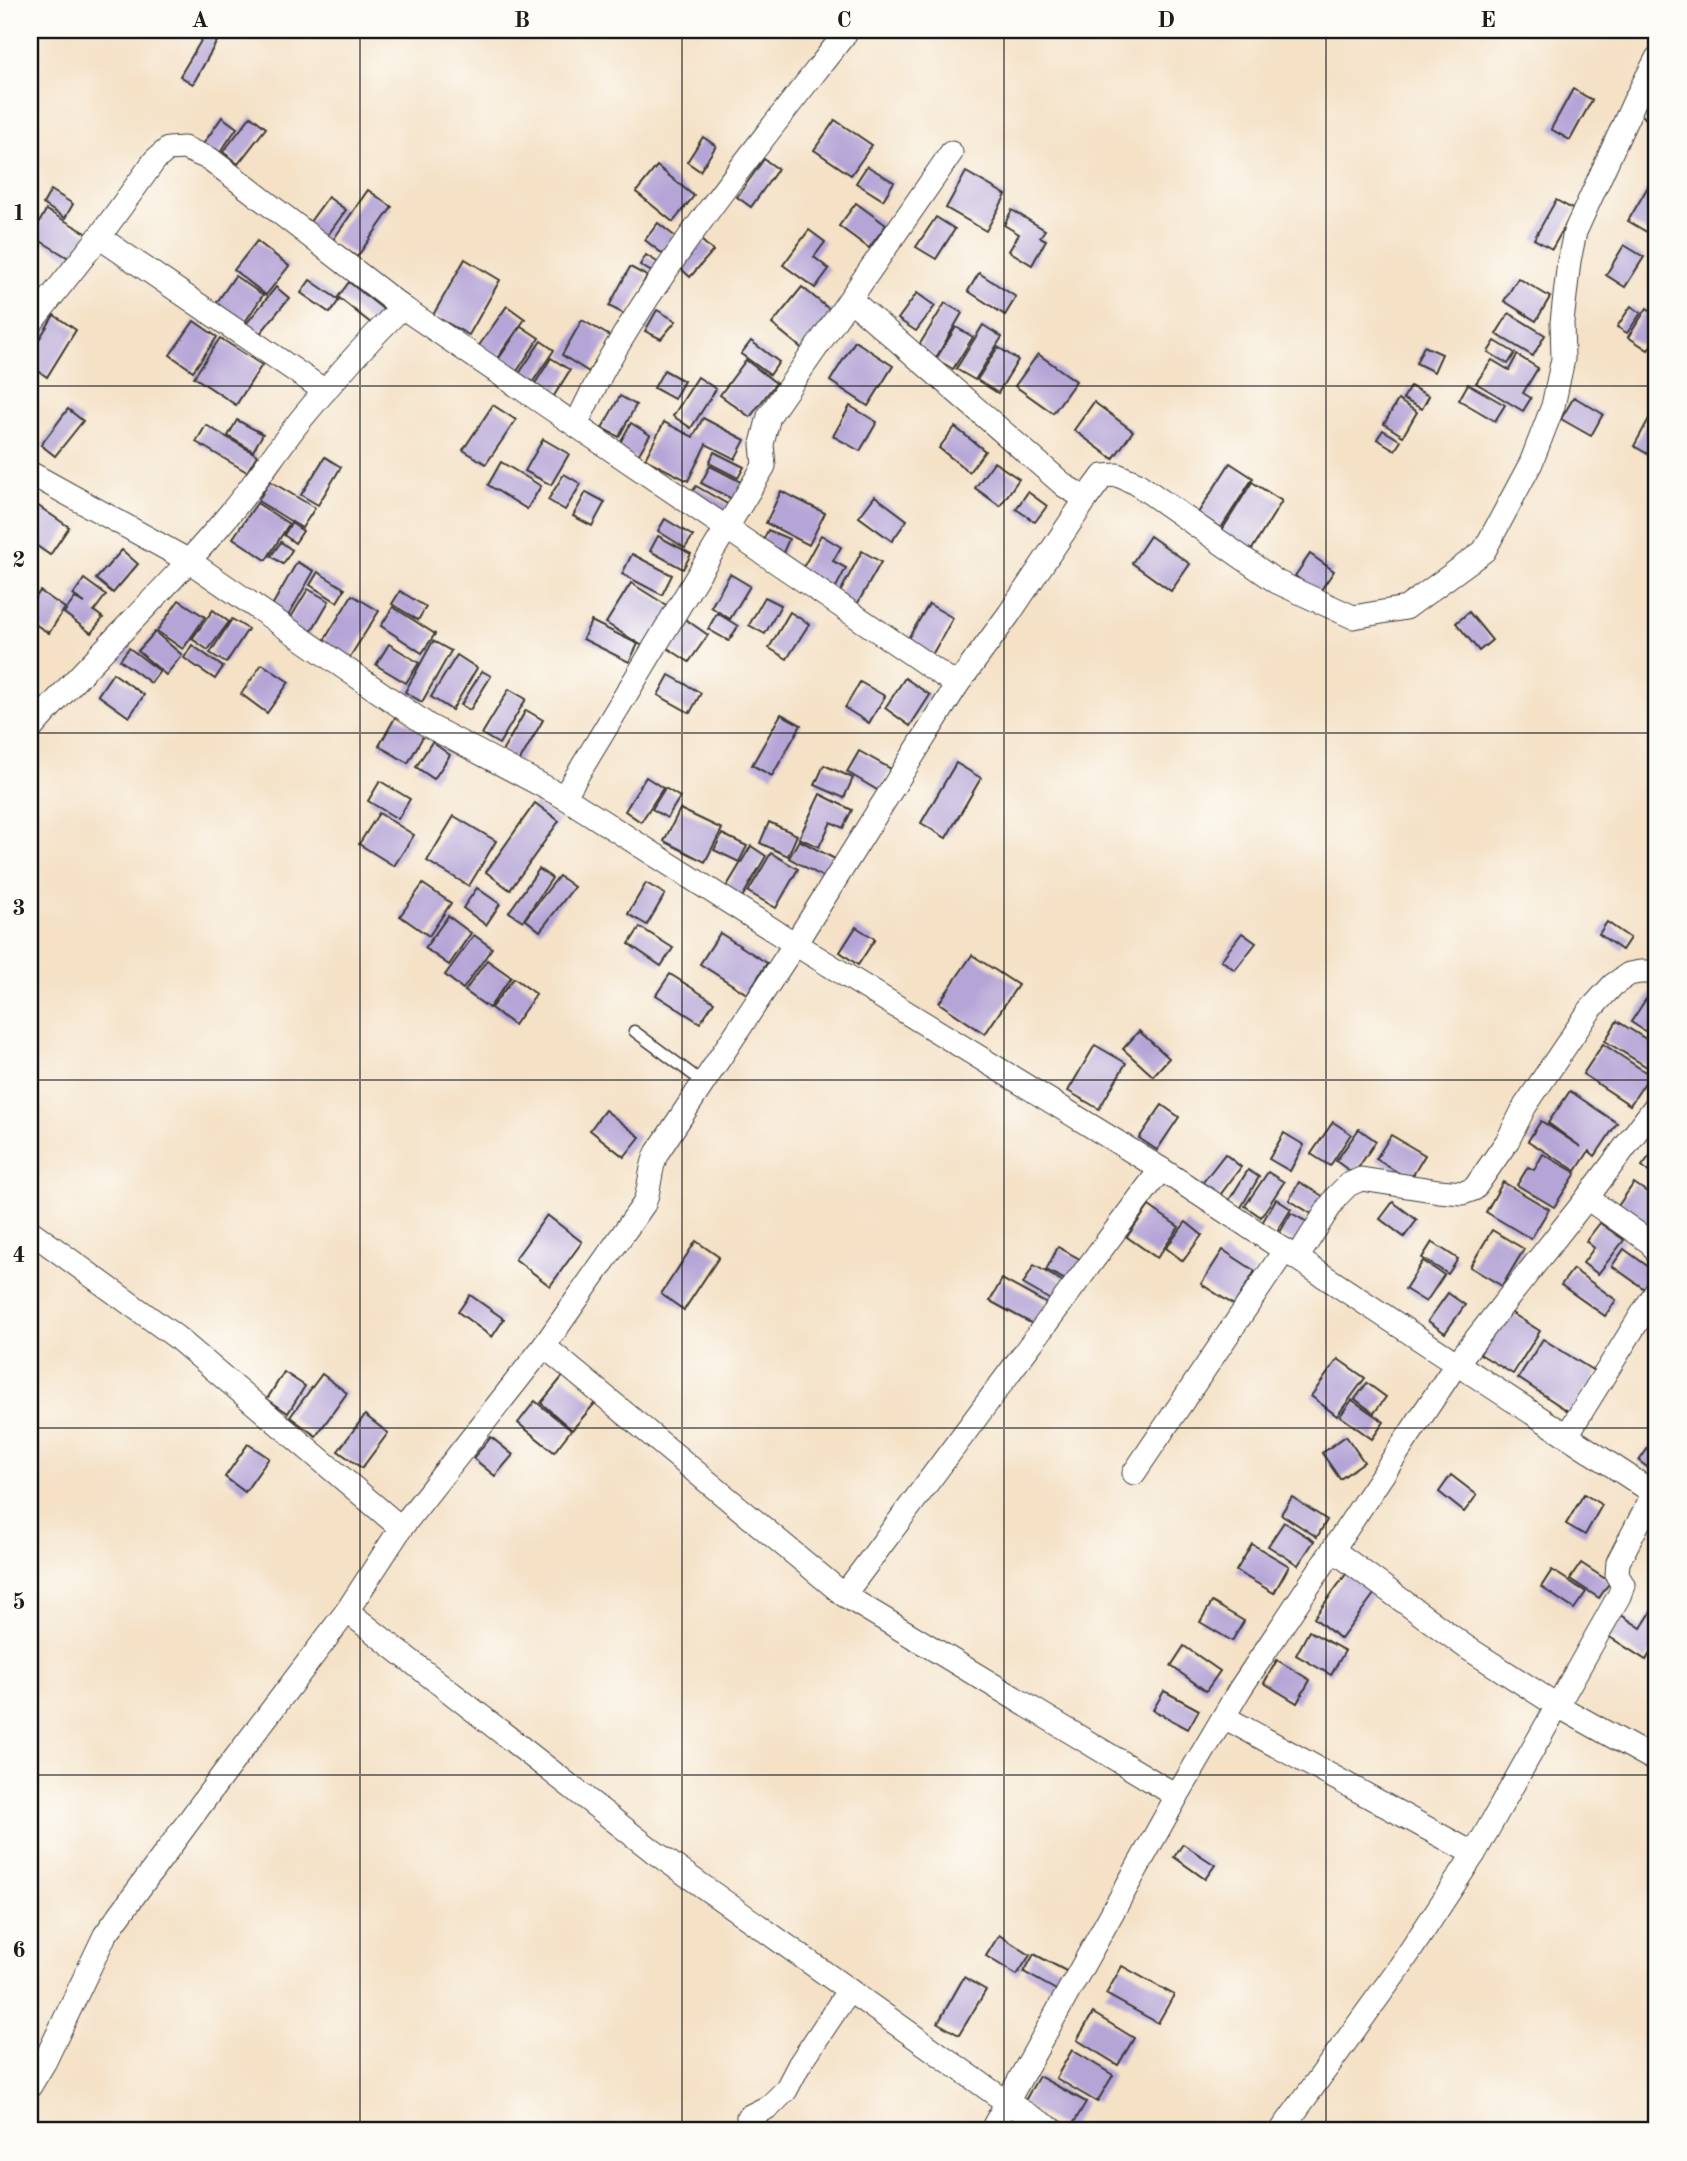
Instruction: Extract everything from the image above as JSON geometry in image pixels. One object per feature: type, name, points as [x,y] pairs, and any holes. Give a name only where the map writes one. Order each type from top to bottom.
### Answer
[{"type":"street","points":[[576,425],[612,354],[669,268],[718,197],[848,30]]},
{"type":"street","points":[[30,2087],[105,1935],[347,1611],[401,1528],[544,1346],[644,1204],[650,1188],[653,1161],[795,944],[957,685],[1103,476],[1117,475],[1136,483],[1277,582],[1353,617],[1406,608],[1483,551],[1531,463],[1553,406],[1563,359],[1562,322],[1575,232],[1657,58]]},
{"type":"street","points":[[30,324],[99,237],[155,160],[168,149],[184,148],[211,159],[402,307],[957,685]]},
{"type":"street","points":[[564,797],[764,466],[762,444],[769,416],[951,153]]},
{"type":"street","points":[[99,237],[325,391]]},
{"type":"street","points":[[851,300],[1065,486],[1086,499]]},
{"type":"street","points":[[30,730],[66,688],[189,561],[232,511],[325,391],[367,342],[402,307]]},
{"type":"street","points":[[30,473],[189,561],[429,726],[564,797],[795,944],[1161,1169],[1656,1494],[1618,1562],[1617,1575],[1623,1585],[1619,1596],[1474,1854],[1399,1968],[1281,2131]]},
{"type":"street","points":[[1134,1473],[1291,1254],[1348,1185],[1361,1179],[1439,1191],[1463,1193],[1474,1189],[1590,1010],[1613,985],[1629,974],[1651,972],[1657,976]]},
{"type":"street","points":[[990,2131],[1224,1717],[1457,1363],[1657,1104]]},
{"type":"street","points":[[844,1595],[1161,1169]]},
{"type":"street","points":[[1587,1198],[1651,1244],[1657,1253]]},
{"type":"street","points":[[30,1231],[176,1338],[401,1528]]},
{"type":"street","points":[[1567,1435],[1657,1290]]},
{"type":"street","points":[[544,1346],[844,1595],[1177,1796]]},
{"type":"street","points":[[1333,1550],[1466,1647],[1558,1706],[1657,1761]]},
{"type":"street","points":[[347,1611],[653,1851],[1008,2103],[1055,2131]]},
{"type":"street","points":[[1224,1717],[1474,1854]]},
{"type":"street","points":[[748,2116],[770,2106],[786,2090],[799,2065],[849,1990]]},
{"type":"lane","points":[[634,1031],[704,1083]]},
{"type":"building","points":[[205,34],[217,41],[193,84],[180,76]]},
{"type":"building","points":[[1573,89],[1592,100],[1570,140],[1551,129]]},
{"type":"building","points":[[1657,92],[1657,130],[1638,111]]},
{"type":"building","points":[[251,116],[266,128],[238,164],[223,152]]},
{"type":"building","points":[[222,117],[237,128],[214,161],[199,150]]},
{"type":"building","points":[[835,120],[872,145],[851,175],[814,150]]},
{"type":"building","points":[[703,137],[716,146],[700,171],[687,162]]},
{"type":"building","points":[[764,159],[778,169],[751,207],[737,197]]},
{"type":"building","points":[[657,166],[694,196],[673,222],[636,192]]},
{"type":"building","points":[[867,166],[894,182],[883,200],[856,183]]},
{"type":"building","points":[[966,172],[1006,195],[986,231],[946,208]]},
{"type":"building","points":[[1649,185],[1657,189],[1657,225],[1652,235],[1628,221]]},
{"type":"building","points":[[51,190],[73,204],[65,218],[43,204]]},
{"type":"building","points":[[368,190],[392,207],[357,257],[333,240]]},
{"type":"building","points":[[328,197],[346,210],[322,243],[304,230]]},
{"type":"building","points":[[1556,200],[1574,210],[1552,249],[1534,239]]},
{"type":"building","points":[[856,203],[886,225],[869,248],[839,226]]},
{"type":"building","points":[[46,210],[88,234],[72,260],[32,236]]},
{"type":"building","points":[[1012,210],[1045,230],[1040,237],[1046,240],[1032,265],[1009,251],[1019,234],[1004,225]]},
{"type":"building","points":[[936,217],[955,229],[936,259],[916,247]]},
{"type":"building","points":[[658,223],[677,238],[664,255],[645,240]]},
{"type":"building","points":[[809,230],[825,242],[814,257],[829,269],[815,288],[783,265]]},
{"type":"building","points":[[700,239],[713,251],[690,277],[677,265]]},
{"type":"building","points":[[257,241],[289,266],[266,295],[234,270]]},
{"type":"building","points":[[1624,245],[1644,257],[1625,287],[1606,275]]},
{"type":"building","points":[[646,255],[662,265],[657,275],[640,265]]},
{"type":"building","points":[[465,259],[500,280],[469,335],[433,315]]},
{"type":"building","points":[[630,267],[647,276],[626,315],[609,306]]},
{"type":"building","points":[[979,273],[1016,297],[1005,315],[968,291]]},
{"type":"building","points":[[235,276],[263,295],[243,325],[215,305]]},
{"type":"building","points":[[1518,278],[1550,297],[1536,321],[1504,301]]},
{"type":"building","points":[[310,280],[339,300],[330,313],[301,293]]},
{"type":"building","points":[[349,282],[383,309],[372,324],[338,297]]},
{"type":"building","points":[[276,287],[289,298],[259,335],[246,324]]},
{"type":"building","points":[[802,287],[835,314],[805,351],[772,324]]},
{"type":"building","points":[[917,293],[935,306],[916,331],[898,319]]},
{"type":"building","points":[[945,303],[962,313],[936,358],[918,347]]},
{"type":"building","points":[[507,306],[525,319],[496,360],[478,347]]},
{"type":"building","points":[[1631,306],[1641,313],[1627,333],[1617,327]]},
{"type":"building","points":[[1647,308],[1657,315],[1657,336],[1648,350],[1628,337]]},
{"type":"building","points":[[657,310],[676,321],[661,339],[645,331]]},
{"type":"building","points":[[1509,313],[1545,335],[1533,356],[1496,334]]},
{"type":"building","points":[[54,315],[76,330],[47,377],[30,365],[30,354]]},
{"type":"building","points":[[582,320],[610,336],[589,372],[562,355]]},
{"type":"building","points":[[194,321],[217,337],[193,371],[170,355]]},
{"type":"building","points":[[983,325],[1002,337],[975,380],[956,369]]},
{"type":"building","points":[[521,326],[539,338],[513,377],[495,364]]},
{"type":"building","points":[[956,327],[973,337],[953,369],[936,359]]},
{"type":"building","points":[[220,338],[262,365],[236,405],[194,377]]},
{"type":"building","points":[[541,341],[554,350],[532,383],[518,375]]},
{"type":"building","points":[[751,341],[779,362],[770,375],[741,354]]},
{"type":"building","points":[[855,341],[893,366],[868,406],[830,381]]},
{"type":"building","points":[[1495,341],[1515,353],[1508,364],[1488,352]]},
{"type":"building","points":[[1424,346],[1442,354],[1434,372],[1416,363]]},
{"type":"building","points":[[998,347],[1018,360],[998,393],[977,380]]},
{"type":"building","points":[[1038,354],[1076,381],[1053,413],[1015,386]]},
{"type":"building","points":[[1517,355],[1538,368],[1523,393],[1531,398],[1523,411],[1476,383],[1492,360],[1509,370]]},
{"type":"building","points":[[551,358],[570,370],[550,402],[531,390]]},
{"type":"building","points":[[746,360],[776,383],[750,417],[720,395]]},
{"type":"building","points":[[664,370],[684,381],[674,399],[654,388]]},
{"type":"building","points":[[698,377],[716,389],[691,428],[673,416]]},
{"type":"building","points":[[1468,384],[1505,405],[1495,421],[1459,400]]},
{"type":"building","points":[[1410,386],[1429,396],[1422,409],[1403,399]]},
{"type":"building","points":[[620,396],[636,405],[619,437],[602,428]]},
{"type":"building","points":[[1574,397],[1603,414],[1591,436],[1561,419]]},
{"type":"building","points":[[1398,400],[1417,412],[1403,436],[1384,424]]},
{"type":"building","points":[[1094,402],[1133,431],[1113,459],[1074,430]]},
{"type":"building","points":[[493,405],[516,420],[486,464],[463,450]]},
{"type":"building","points":[[850,406],[877,422],[860,451],[833,436]]},
{"type":"building","points":[[68,409],[83,421],[55,456],[41,445]]},
{"type":"building","points":[[1651,415],[1657,418],[1657,450],[1653,457],[1634,446]]},
{"type":"building","points":[[703,418],[745,440],[735,459],[706,444],[688,481],[645,459],[664,422],[693,437]]},
{"type":"building","points":[[237,420],[263,434],[253,451],[228,436]]},
{"type":"building","points":[[631,423],[650,435],[636,459],[617,448]]},
{"type":"building","points":[[206,425],[257,455],[247,472],[196,442]]},
{"type":"building","points":[[955,427],[985,451],[969,472],[939,448]]},
{"type":"building","points":[[1383,430],[1401,441],[1395,450],[1377,439]]},
{"type":"building","points":[[543,439],[569,454],[551,485],[525,471]]},
{"type":"building","points":[[714,452],[744,467],[738,478],[709,463]]},
{"type":"building","points":[[325,457],[341,467],[318,505],[301,495]]},
{"type":"building","points":[[501,462],[541,486],[527,509],[488,485]]},
{"type":"building","points":[[994,462],[1019,479],[1000,506],[975,488]]},
{"type":"building","points":[[1230,463],[1253,478],[1221,528],[1198,513]]},
{"type":"building","points":[[710,466],[745,484],[736,501],[701,483]]},
{"type":"building","points":[[564,474],[581,484],[565,510],[548,500]]},
{"type":"building","points":[[270,481],[315,508],[302,528],[258,501]]},
{"type":"building","points":[[1252,482],[1282,501],[1249,554],[1219,535]]},
{"type":"building","points":[[696,486],[729,505],[724,514],[691,494]]},
{"type":"building","points":[[781,491],[825,513],[809,545],[766,523]]},
{"type":"building","points":[[586,492],[605,502],[592,526],[573,516]]},
{"type":"building","points":[[1028,492],[1047,506],[1035,522],[1016,509]]},
{"type":"building","points":[[875,496],[907,520],[892,541],[859,517]]},
{"type":"building","points":[[31,501],[69,527],[50,555],[30,541]]},
{"type":"building","points":[[257,503],[289,524],[266,560],[233,538]]},
{"type":"building","points":[[665,519],[693,536],[685,548],[658,531]]},
{"type":"building","points":[[291,523],[303,531],[295,543],[284,535]]},
{"type":"building","points":[[768,530],[789,539],[782,555],[761,545]]},
{"type":"building","points":[[821,535],[841,547],[833,561],[846,568],[834,591],[800,573]]},
{"type":"building","points":[[658,536],[691,554],[683,569],[650,551]]},
{"type":"building","points":[[1150,536],[1190,564],[1171,591],[1132,563]]},
{"type":"building","points":[[281,542],[292,550],[283,564],[271,556]]},
{"type":"building","points":[[122,550],[138,564],[113,593],[96,579]]},
{"type":"building","points":[[862,551],[881,562],[855,608],[837,598]]},
{"type":"building","points":[[632,554],[672,575],[662,595],[622,574]]},
{"type":"building","points":[[1310,554],[1334,571],[1319,593],[1295,576]]},
{"type":"building","points":[[297,562],[314,571],[287,618],[270,609]]},
{"type":"building","points":[[318,572],[345,589],[337,602],[310,585]]},
{"type":"building","points":[[730,574],[750,586],[730,619],[711,607]]},
{"type":"building","points":[[84,579],[106,595],[94,611],[103,618],[91,633],[64,613],[75,598],[85,603],[73,595]]},
{"type":"building","points":[[631,583],[674,610],[649,650],[606,623]]},
{"type":"building","points":[[308,589],[329,601],[308,637],[287,624]]},
{"type":"building","points":[[40,591],[65,608],[49,633],[30,621],[30,606]]},
{"type":"building","points":[[400,591],[426,607],[418,620],[392,604]]},
{"type":"building","points":[[352,595],[379,611],[346,663],[320,647]]},
{"type":"building","points":[[765,597],[781,605],[765,634],[749,625]]},
{"type":"building","points":[[179,600],[205,617],[183,649],[157,631]]},
{"type":"building","points":[[929,604],[953,618],[929,660],[904,645]]},
{"type":"building","points":[[393,607],[435,634],[422,653],[381,626]]},
{"type":"building","points":[[213,610],[229,622],[208,650],[192,639]]},
{"type":"building","points":[[790,612],[809,624],[787,659],[769,648]]},
{"type":"building","points":[[1469,612],[1492,640],[1479,651],[1456,623]]},
{"type":"building","points":[[717,613],[738,626],[729,641],[708,629]]},
{"type":"building","points":[[232,619],[248,629],[226,663],[210,653]]},
{"type":"building","points":[[685,619],[708,635],[689,662],[666,647]]},
{"type":"building","points":[[591,621],[638,644],[629,662],[583,639]]},
{"type":"building","points":[[155,632],[182,655],[166,675],[138,651]]},
{"type":"building","points":[[433,641],[451,651],[422,702],[405,692]]},
{"type":"building","points":[[389,644],[419,663],[406,683],[376,665]]},
{"type":"building","points":[[192,645],[223,667],[215,679],[184,658]]},
{"type":"building","points":[[129,648],[160,671],[151,683],[120,660]]},
{"type":"building","points":[[457,655],[477,668],[452,710],[431,697]]},
{"type":"building","points":[[262,664],[289,682],[267,713],[241,694]]},
{"type":"building","points":[[482,671],[491,676],[470,710],[461,705]]},
{"type":"building","points":[[113,673],[144,695],[129,717],[98,695]]},
{"type":"building","points":[[669,675],[701,693],[690,713],[658,695]]},
{"type":"building","points":[[905,678],[930,695],[910,726],[885,708]]},
{"type":"building","points":[[860,682],[885,696],[869,723],[845,708]]},
{"type":"building","points":[[509,689],[526,699],[499,744],[482,734]]},
{"type":"building","points":[[526,710],[543,720],[519,762],[502,752]]},
{"type":"building","points":[[781,714],[801,725],[772,776],[752,765]]},
{"type":"building","points":[[396,716],[425,733],[408,763],[379,746]]},
{"type":"building","points":[[432,742],[450,755],[434,779],[416,767]]},
{"type":"building","points":[[859,751],[891,769],[879,791],[847,772]]},
{"type":"building","points":[[956,763],[981,778],[946,838],[921,823]]},
{"type":"building","points":[[824,765],[853,778],[844,798],[815,785]]},
{"type":"building","points":[[646,777],[663,788],[641,822],[625,811]]},
{"type":"building","points":[[380,781],[410,799],[398,819],[368,801]]},
{"type":"building","points":[[665,788],[680,797],[667,818],[652,809]]},
{"type":"building","points":[[820,794],[852,810],[843,828],[831,822],[819,847],[799,838]]},
{"type":"building","points":[[535,803],[559,821],[510,890],[486,872]]},
{"type":"building","points":[[680,809],[722,829],[705,862],[664,841]]},
{"type":"building","points":[[379,813],[414,835],[394,866],[359,844]]},
{"type":"building","points":[[454,816],[496,841],[469,886],[427,861]]},
{"type":"building","points":[[769,822],[797,835],[788,856],[760,843]]},
{"type":"building","points":[[722,834],[747,846],[739,862],[714,850]]},
{"type":"building","points":[[799,840],[835,859],[825,878],[789,858]]},
{"type":"building","points":[[751,846],[766,856],[741,899],[725,889]]},
{"type":"building","points":[[771,853],[798,869],[776,908],[748,892]]},
{"type":"building","points":[[539,869],[552,878],[523,921],[509,912]]},
{"type":"building","points":[[559,876],[574,887],[540,931],[525,919]]},
{"type":"building","points":[[646,883],[665,894],[647,925],[628,914]]},
{"type":"building","points":[[423,884],[451,903],[429,936],[400,916]]},
{"type":"building","points":[[477,888],[500,904],[486,925],[463,908]]},
{"type":"building","points":[[448,916],[471,933],[449,965],[425,948]]},
{"type":"building","points":[[1607,922],[1630,938],[1622,950],[1599,934]]},
{"type":"building","points":[[640,927],[673,948],[661,966],[629,944]]},
{"type":"building","points":[[856,927],[875,939],[858,965],[840,952]]},
{"type":"building","points":[[720,933],[767,963],[747,994],[700,964]]},
{"type":"building","points":[[1242,933],[1256,943],[1235,970],[1221,960]]},
{"type":"building","points":[[474,935],[492,948],[463,989],[445,975]]},
{"type":"building","points":[[972,955],[1018,985],[985,1034],[939,1003]]},
{"type":"building","points":[[487,960],[511,977],[489,1008],[465,991]]},
{"type":"building","points":[[670,974],[714,1002],[700,1023],[656,995]]},
{"type":"building","points":[[514,978],[536,994],[514,1025],[491,1008]]},
{"type":"building","points":[[1650,993],[1657,997],[1657,1039],[1631,1022]]},
{"type":"building","points":[[1617,1021],[1657,1046],[1647,1067],[1605,1041]]},
{"type":"building","points":[[1139,1031],[1169,1058],[1153,1076],[1123,1049]]},
{"type":"building","points":[[1603,1044],[1650,1075],[1630,1105],[1583,1074]]},
{"type":"building","points":[[1095,1045],[1126,1063],[1099,1109],[1068,1091]]},
{"type":"building","points":[[1570,1091],[1617,1123],[1595,1156],[1589,1151],[1576,1171],[1528,1141],[1541,1121],[1581,1147],[1548,1123]]},
{"type":"building","points":[[1162,1105],[1179,1117],[1157,1150],[1139,1138]]},
{"type":"building","points":[[605,1110],[640,1137],[624,1157],[590,1130]]},
{"type":"building","points":[[1333,1122],[1351,1134],[1330,1166],[1311,1154]]},
{"type":"building","points":[[1359,1129],[1376,1141],[1354,1174],[1336,1161]]},
{"type":"building","points":[[1284,1133],[1304,1145],[1290,1171],[1269,1159]]},
{"type":"building","points":[[1391,1135],[1425,1155],[1410,1180],[1376,1159]]},
{"type":"building","points":[[1655,1149],[1657,1151],[1657,1179],[1642,1166]]},
{"type":"building","points":[[1225,1154],[1241,1167],[1217,1199],[1200,1186]]},
{"type":"building","points":[[1543,1154],[1576,1173],[1554,1207],[1517,1185],[1528,1167],[1534,1170]]},
{"type":"building","points":[[1248,1170],[1259,1177],[1240,1209],[1228,1202]]},
{"type":"building","points":[[1268,1172],[1284,1182],[1261,1217],[1245,1206]]},
{"type":"building","points":[[1299,1182],[1326,1198],[1315,1216],[1289,1200]]},
{"type":"building","points":[[1503,1182],[1549,1209],[1531,1239],[1486,1212]]},
{"type":"building","points":[[1634,1183],[1657,1199],[1655,1232],[1618,1206]]},
{"type":"building","points":[[1276,1199],[1291,1209],[1277,1232],[1262,1223]]},
{"type":"building","points":[[1393,1202],[1417,1220],[1404,1237],[1380,1219]]},
{"type":"building","points":[[1149,1206],[1179,1227],[1157,1258],[1127,1237]]},
{"type":"building","points":[[1291,1213],[1307,1222],[1296,1243],[1279,1234]]},
{"type":"building","points":[[547,1215],[582,1242],[550,1286],[515,1259]]},
{"type":"building","points":[[1186,1222],[1202,1235],[1183,1261],[1166,1248]]},
{"type":"building","points":[[1600,1223],[1624,1240],[1598,1274],[1583,1263],[1594,1248],[1586,1241]]},
{"type":"building","points":[[1492,1230],[1524,1249],[1502,1286],[1470,1267]]},
{"type":"building","points":[[696,1241],[719,1257],[684,1310],[661,1294]]},
{"type":"building","points":[[1432,1242],[1458,1259],[1448,1274],[1422,1258]]},
{"type":"building","points":[[1058,1247],[1085,1262],[1073,1284],[1046,1270]]},
{"type":"building","points":[[1624,1249],[1657,1273],[1646,1290],[1612,1266]]},
{"type":"building","points":[[1223,1250],[1255,1271],[1234,1305],[1201,1284]]},
{"type":"building","points":[[1423,1261],[1444,1275],[1426,1302],[1405,1289]]},
{"type":"building","points":[[1034,1265],[1065,1283],[1054,1302],[1023,1284]]},
{"type":"building","points":[[1573,1269],[1616,1300],[1605,1316],[1561,1285]]},
{"type":"building","points":[[1002,1279],[1049,1305],[1038,1327],[990,1301]]},
{"type":"building","points":[[1448,1293],[1465,1305],[1445,1333],[1428,1321]]},
{"type":"building","points":[[470,1295],[504,1319],[492,1337],[458,1312]]},
{"type":"building","points":[[1507,1310],[1540,1331],[1513,1374],[1480,1354]]},
{"type":"building","points":[[1543,1339],[1597,1373],[1571,1413],[1518,1378]]},
{"type":"building","points":[[1338,1359],[1365,1378],[1337,1416],[1311,1396]]},
{"type":"building","points":[[284,1372],[305,1386],[288,1413],[267,1399]]},
{"type":"building","points":[[322,1374],[347,1393],[316,1436],[290,1417]]},
{"type":"building","points":[[563,1376],[595,1403],[572,1430],[541,1403]]},
{"type":"building","points":[[1367,1383],[1386,1397],[1374,1413],[1355,1399]]},
{"type":"building","points":[[1352,1400],[1384,1422],[1372,1439],[1340,1416]]},
{"type":"building","points":[[535,1401],[571,1430],[554,1452],[518,1423]]},
{"type":"building","points":[[365,1415],[388,1433],[362,1468],[338,1451]]},
{"type":"building","points":[[1657,1435],[1657,1474],[1639,1461]]},
{"type":"building","points":[[1346,1436],[1364,1462],[1340,1479],[1322,1453]]},
{"type":"building","points":[[491,1437],[513,1455],[495,1476],[473,1458]]},
{"type":"building","points":[[248,1444],[269,1458],[245,1492],[225,1477]]},
{"type":"building","points":[[1451,1475],[1477,1495],[1464,1512],[1439,1492]]},
{"type":"building","points":[[1584,1494],[1602,1505],[1585,1535],[1566,1524]]},
{"type":"building","points":[[1292,1497],[1327,1520],[1317,1537],[1281,1514]]},
{"type":"building","points":[[1284,1522],[1314,1541],[1298,1565],[1268,1546]]},
{"type":"building","points":[[1252,1544],[1289,1566],[1274,1593],[1236,1571]]},
{"type":"building","points":[[1581,1563],[1610,1582],[1599,1598],[1570,1579]]},
{"type":"building","points":[[1349,1570],[1377,1590],[1341,1639],[1314,1618]]},
{"type":"building","points":[[1552,1570],[1586,1592],[1574,1609],[1541,1587]]},
{"type":"building","points":[[1212,1602],[1244,1621],[1232,1641],[1200,1622]]},
{"type":"building","points":[[1653,1609],[1657,1612],[1657,1642],[1646,1660],[1608,1636],[1621,1615],[1641,1628]]},
{"type":"building","points":[[1309,1631],[1345,1651],[1331,1675],[1296,1655]]},
{"type":"building","points":[[1184,1646],[1220,1671],[1206,1691],[1171,1666]]},
{"type":"building","points":[[1277,1660],[1310,1680],[1297,1703],[1264,1683]]},
{"type":"building","points":[[1164,1691],[1199,1710],[1188,1729],[1153,1710]]},
{"type":"building","points":[[1183,1844],[1215,1865],[1205,1879],[1174,1857]]},
{"type":"building","points":[[999,1935],[1030,1955],[1017,1975],[986,1956]]},
{"type":"building","points":[[1034,1954],[1068,1972],[1058,1991],[1024,1972]]},
{"type":"building","points":[[1122,1966],[1174,1995],[1158,2023],[1106,1994]]},
{"type":"building","points":[[964,1977],[986,1990],[959,2035],[938,2023]]},
{"type":"building","points":[[1093,2013],[1134,2038],[1118,2065],[1077,2040]]},
{"type":"building","points":[[1072,2050],[1113,2075],[1097,2102],[1056,2078]]},
{"type":"building","points":[[1039,2076],[1086,2102],[1069,2131],[1023,2104]]}]
